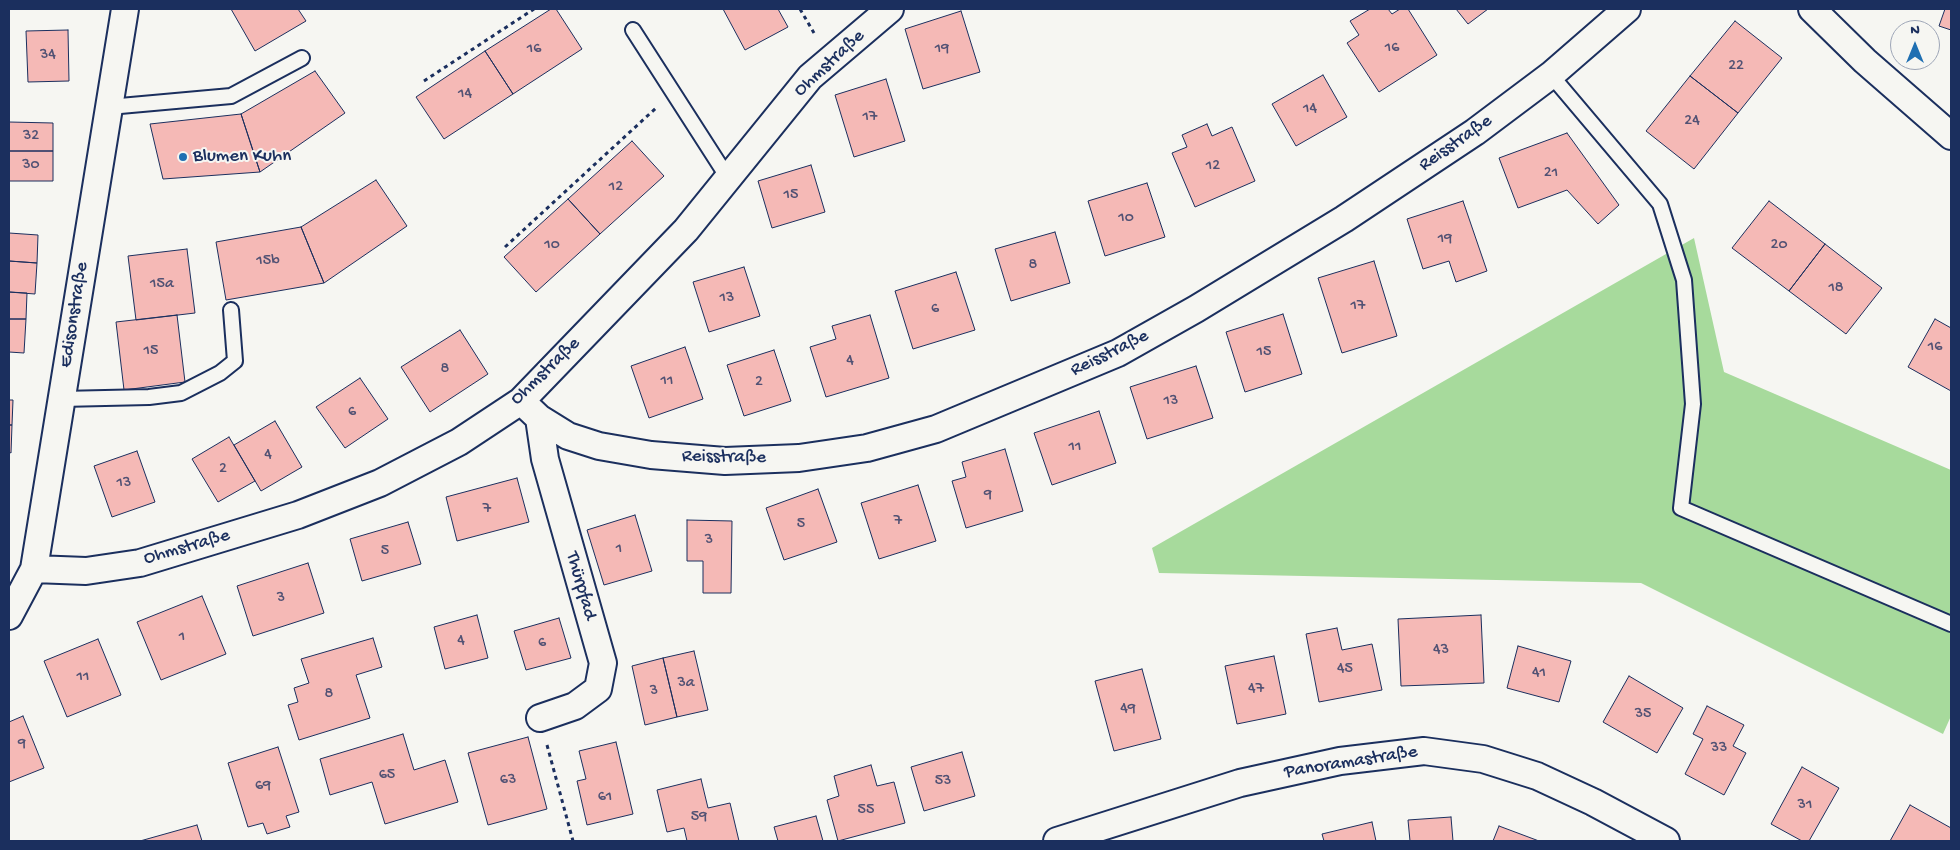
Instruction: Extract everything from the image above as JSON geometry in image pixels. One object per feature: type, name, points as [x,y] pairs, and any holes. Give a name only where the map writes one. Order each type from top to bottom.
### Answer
[{"type":"street","name":"Edisonstraße","points":[[9,616],[34,569],[126,9]]},
{"type":"street","name":"Ohmstraße","points":[[34,569],[86,571],[140,563],[298,515],[380,483],[459,442],[530,410],[686,230],[810,77],[890,9]]},
{"type":"street","name":"Reisstraße","points":[[530,410],[568,436],[599,446],[651,455],[725,461],[799,458],[867,448],[936,429],[1118,353],[1196,309],[1361,208],[1475,132],[1551,74],[1627,9]]},
{"type":"street","points":[[1812,9],[1865,61],[1951,136]]},
{"type":"street","name":"Thürpfad","points":[[530,410],[603,664],[598,689],[575,706],[540,718]]},
{"type":"street","name":"Panoramastraße","points":[[1057,841],[1240,783],[1340,761],[1424,751],[1483,759],[1537,776],[1593,802],[1666,841]]},
{"type":"lane","points":[[633,30],[728,178]]},
{"type":"lane","points":[[109,107],[231,96],[302,58]]},
{"type":"lane","points":[[1551,74],[1660,204],[1684,280],[1693,404],[1681,508],[1951,624]]},
{"type":"lane","points":[[61,399],[149,397],[181,393],[220,373],[235,361],[231,310]]},
{"type":"path","points":[[424,81],[534,9]]},
{"type":"path","points":[[505,247],[673,92]]},
{"type":"path","points":[[540,718],[573,841]]},
{"type":"green space","points":[[1694,238],[1724,372],[1951,470],[1951,716],[1943,734],[1641,583],[1159,573],[1152,548]]},
{"type":"building","points":[[231,9],[298,9],[306,21],[255,51]]},
{"type":"building","points":[[551,9],[556,9],[582,49],[513,94],[485,51]]},
{"type":"building","points":[[723,9],[778,9],[788,27],[745,50]]},
{"type":"building","points":[[1370,9],[1388,9],[1392,14],[1400,9],[1408,9],[1437,55],[1379,92],[1347,43],[1359,35],[1350,21]]},
{"type":"building","points":[[1456,9],[1488,9],[1468,24]]},
{"type":"building","points":[[1945,9],[1951,9],[1951,30],[1940,26]]},
{"type":"building","points":[[961,11],[980,72],[923,89],[905,29]]},
{"type":"building","points":[[1735,21],[1782,58],[1738,113],[1690,76]]},
{"type":"building","points":[[68,30],[69,81],[28,82],[26,31]]},
{"type":"building","points":[[485,51],[513,94],[444,139],[416,97]]},
{"type":"building","points":[[315,71],[345,113],[260,172],[241,114]]},
{"type":"building","points":[[1323,75],[1347,117],[1296,146],[1272,104]]},
{"type":"building","points":[[1690,76],[1738,113],[1694,169],[1646,131]]},
{"type":"building","points":[[886,79],[905,141],[854,157],[835,95]]},
{"type":"building","points":[[241,114],[260,172],[163,179],[150,124]]},
{"type":"building","points":[[9,122],[53,123],[53,151],[9,151]]},
{"type":"building","points":[[1207,124],[1212,136],[1232,127],[1255,181],[1195,207],[1172,153],[1187,147],[1182,135]]},
{"type":"building","points":[[1567,133],[1619,205],[1598,224],[1567,190],[1518,208],[1499,158]]},
{"type":"building","points":[[632,141],[664,176],[600,234],[568,199]]},
{"type":"building","points":[[9,151],[53,151],[53,181],[9,181]]},
{"type":"building","points":[[811,165],[825,212],[772,228],[758,181]]},
{"type":"building","points":[[376,180],[407,226],[324,283],[301,227]]},
{"type":"building","points":[[1147,183],[1165,237],[1105,256],[1088,201]]},
{"type":"building","points":[[568,199],[600,234],[536,292],[504,257]]},
{"type":"building","points":[[1463,201],[1487,271],[1456,282],[1449,261],[1423,269],[1407,219]]},
{"type":"building","points":[[1769,201],[1825,244],[1789,291],[1732,248]]},
{"type":"building","points":[[301,227],[324,283],[226,300],[216,242]]},
{"type":"building","points":[[1055,232],[1070,283],[1011,301],[995,249]]},
{"type":"building","points":[[9,233],[38,235],[37,263],[9,261]]},
{"type":"building","points":[[1825,244],[1882,288],[1846,334],[1789,291]]},
{"type":"building","points":[[187,249],[195,313],[136,320],[128,256]]},
{"type":"building","points":[[9,261],[37,263],[35,294],[9,292]]},
{"type":"building","points":[[1374,261],[1397,336],[1342,353],[1318,278]]},
{"type":"building","points":[[744,267],[760,316],[709,332],[693,282]]},
{"type":"building","points":[[956,272],[975,330],[913,349],[895,291]]},
{"type":"building","points":[[9,292],[27,293],[26,319],[9,319]]},
{"type":"building","points":[[1283,314],[1302,374],[1245,392],[1226,332]]},
{"type":"building","points":[[177,315],[185,382],[124,390],[116,322]]},
{"type":"building","points":[[870,315],[889,378],[826,397],[810,347],[836,339],[832,326]]},
{"type":"building","points":[[9,319],[26,319],[24,353],[9,352]]},
{"type":"building","points":[[1935,319],[1951,328],[1951,391],[1908,367]]},
{"type":"building","points":[[460,330],[488,374],[430,412],[401,367]]},
{"type":"building","points":[[685,347],[703,399],[649,418],[631,366]]},
{"type":"building","points":[[774,350],[791,401],[744,416],[727,365]]},
{"type":"building","points":[[1196,366],[1213,418],[1147,439],[1130,387]]},
{"type":"building","points":[[360,378],[388,419],[345,448],[316,407]]},
{"type":"building","points":[[9,400],[13,400],[12,425],[9,425]]},
{"type":"building","points":[[1099,411],[1116,463],[1052,485],[1034,433]]},
{"type":"building","points":[[275,421],[302,467],[261,491],[234,445]]},
{"type":"building","points":[[9,425],[12,425],[11,453],[9,452]]},
{"type":"building","points":[[229,437],[255,481],[218,502],[192,459]]},
{"type":"building","points":[[1005,449],[1023,511],[966,528],[952,481],[966,477],[962,462]]},
{"type":"building","points":[[137,451],[155,502],[112,517],[94,466]]},
{"type":"building","points":[[517,478],[529,522],[457,541],[446,497]]},
{"type":"building","points":[[918,485],[936,541],[879,559],[861,503]]},
{"type":"building","points":[[818,489],[837,542],[784,560],[766,508]]},
{"type":"building","points":[[635,515],[652,571],[604,585],[587,530]]},
{"type":"building","points":[[687,520],[732,521],[731,593],[703,593],[703,561],[687,561]]},
{"type":"building","points":[[408,522],[421,564],[362,581],[350,539]]},
{"type":"building","points":[[308,563],[324,613],[253,636],[237,586]]},
{"type":"building","points":[[202,596],[226,654],[161,680],[137,622]]},
{"type":"building","points":[[477,615],[488,658],[445,669],[434,627]]},
{"type":"building","points":[[1481,615],[1484,683],[1401,686],[1398,619]]},
{"type":"building","points":[[559,618],[571,658],[526,670],[514,631]]},
{"type":"building","points":[[1337,628],[1342,650],[1372,644],[1382,690],[1319,702],[1306,634]]},
{"type":"building","points":[[373,638],[382,667],[356,675],[370,718],[299,740],[288,705],[298,702],[294,688],[309,683],[301,659]]},
{"type":"building","points":[[98,639],[121,695],[67,717],[44,661]]},
{"type":"building","points":[[1518,646],[1571,661],[1559,702],[1507,688]]},
{"type":"building","points":[[694,651],[708,710],[677,717],[663,658]]},
{"type":"building","points":[[1274,656],[1286,714],[1237,724],[1225,666]]},
{"type":"building","points":[[663,658],[677,717],[645,725],[632,666]]},
{"type":"building","points":[[1142,669],[1161,739],[1114,751],[1095,681]]},
{"type":"building","points":[[1629,676],[1683,708],[1657,753],[1603,722]]},
{"type":"building","points":[[1707,706],[1744,725],[1733,746],[1746,753],[1724,795],[1685,774],[1703,739],[1693,734]]},
{"type":"building","points":[[23,716],[44,768],[9,782],[9,722]]},
{"type":"building","points":[[403,734],[414,770],[445,760],[458,802],[385,824],[372,782],[330,795],[320,759]]},
{"type":"building","points":[[528,737],[547,809],[488,825],[468,753]]},
{"type":"building","points":[[616,742],[633,814],[587,825],[577,781],[586,779],[579,751]]},
{"type":"building","points":[[278,747],[299,812],[286,816],[290,827],[267,834],[263,823],[248,827],[228,763]]},
{"type":"building","points":[[962,752],[975,796],[924,811],[911,767]]},
{"type":"building","points":[[871,765],[877,786],[894,782],[905,823],[838,841],[827,800],[839,796],[834,776]]},
{"type":"building","points":[[1802,767],[1839,788],[1809,841],[1802,841],[1771,824]]},
{"type":"building","points":[[701,779],[708,808],[730,803],[739,841],[687,841],[684,828],[667,832],[657,790]]},
{"type":"building","points":[[1910,805],[1951,828],[1951,841],[1890,841]]},
{"type":"building","points":[[816,816],[823,841],[778,841],[774,827]]},
{"type":"building","points":[[1451,817],[1453,841],[1410,841],[1408,820]]},
{"type":"building","points":[[1372,822],[1376,841],[1324,841],[1322,834]]},
{"type":"building","points":[[197,825],[202,841],[140,841]]},
{"type":"building","points":[[1499,826],[1539,841],[1493,841]]},
{"type":"place","name":"Blumen Kuhn","points":[[183,157]]}]
